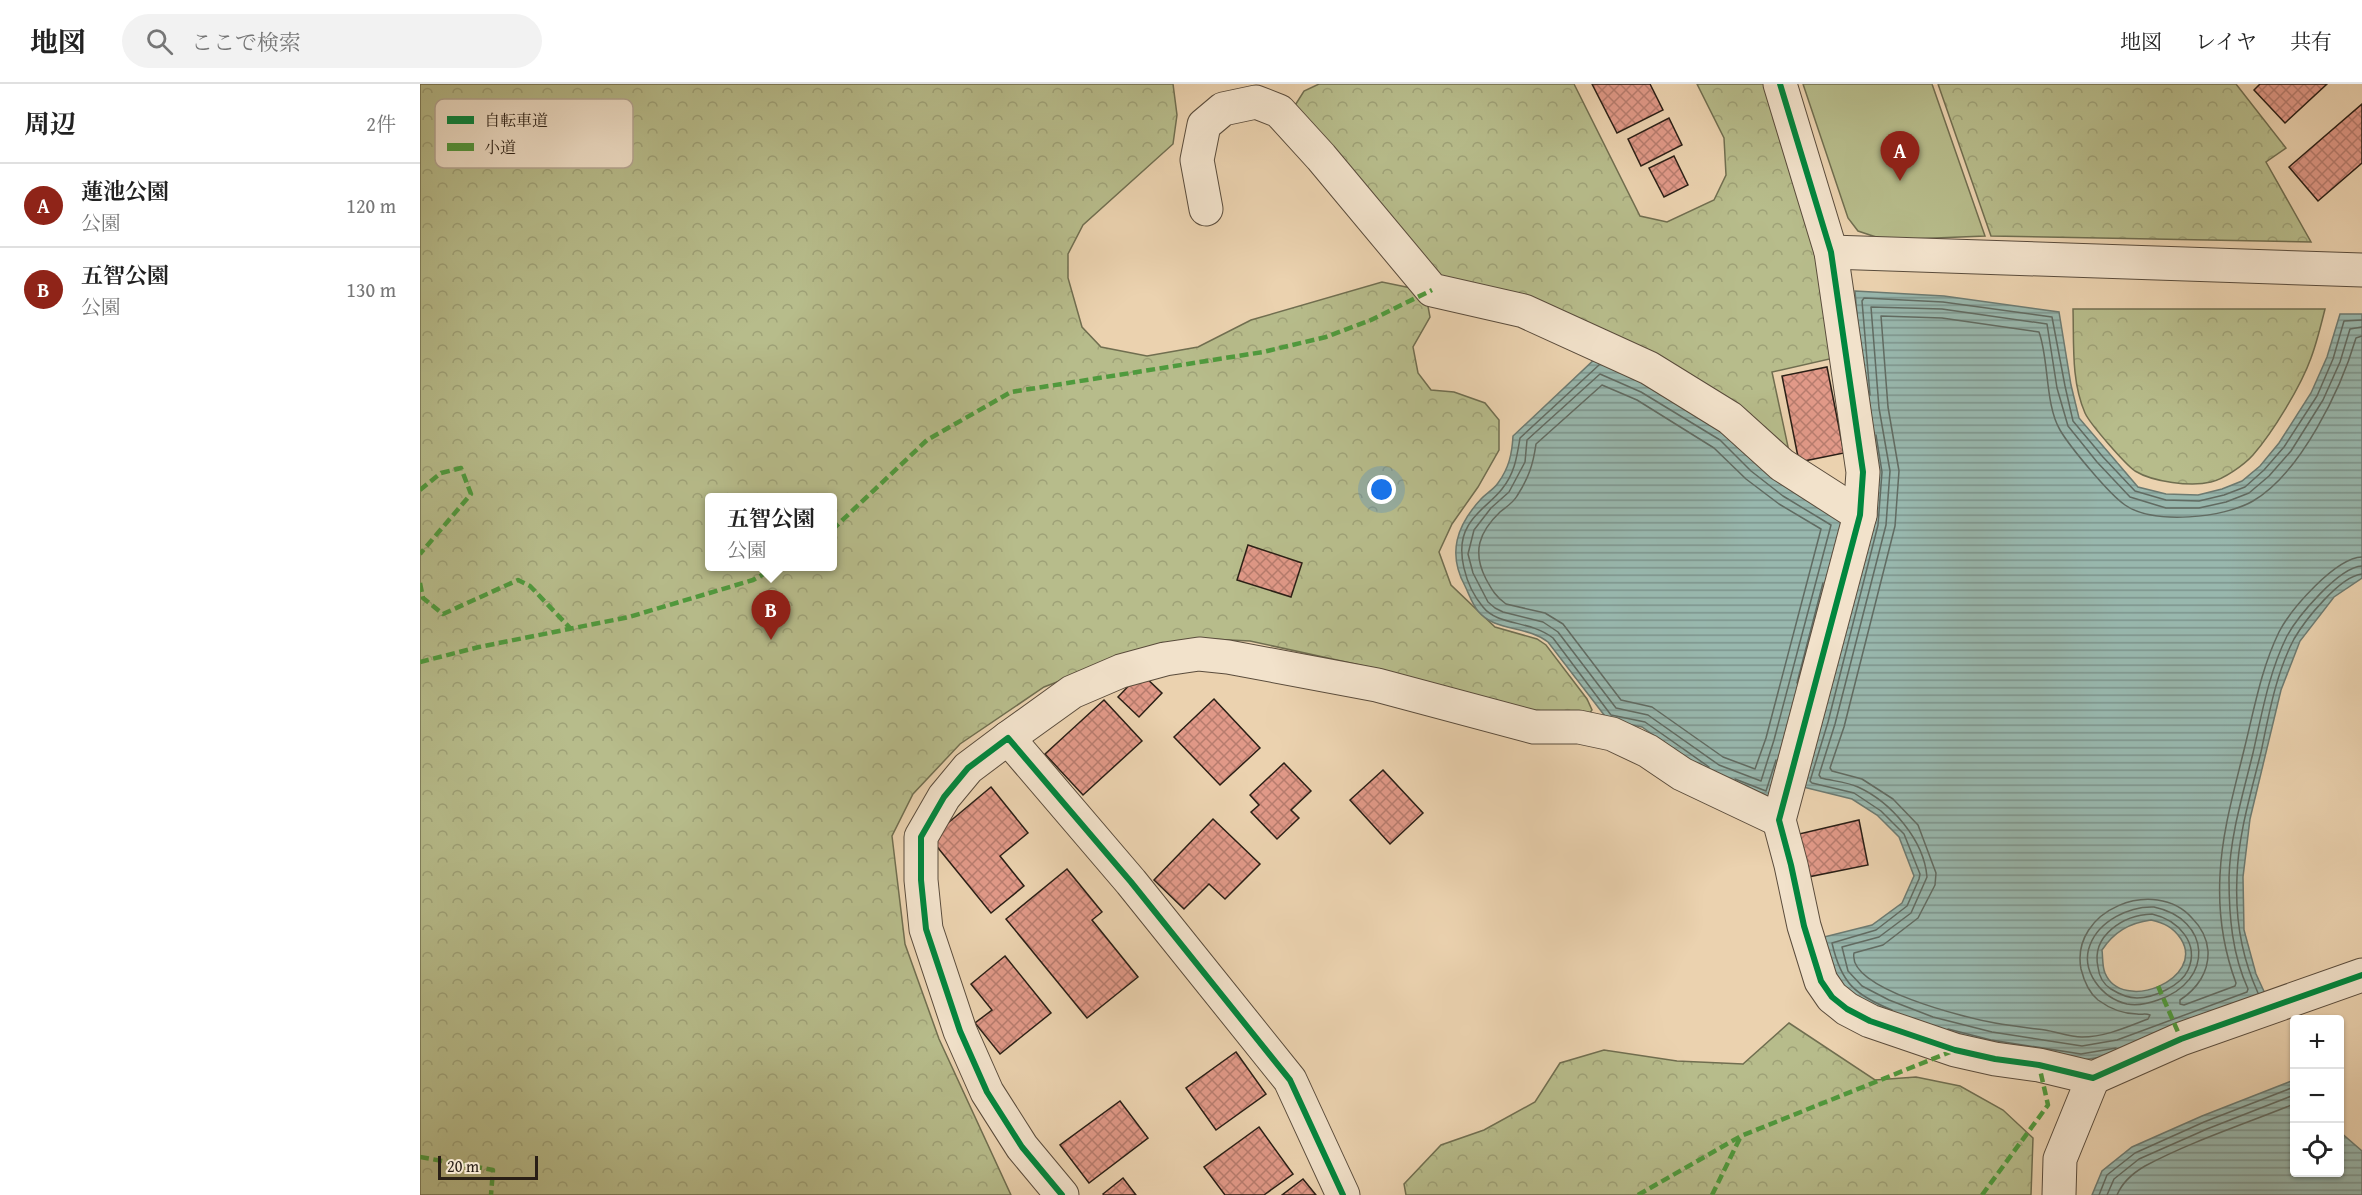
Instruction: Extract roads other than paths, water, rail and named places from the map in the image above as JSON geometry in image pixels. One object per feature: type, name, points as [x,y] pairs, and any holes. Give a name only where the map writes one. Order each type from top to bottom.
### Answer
[{"type":"street","points":[[1780,84],[1831,252],[1863,471],[1860,515],[1779,820],[1791,864],[1803,926],[1821,981],[1832,997],[1847,1009],[1870,1021],[1955,1050],[1995,1059],[2039,1065],[2093,1078],[2181,1039],[2362,975]]},
{"type":"street","points":[[1206,209],[1197,160],[1204,125],[1223,108],[1256,102],[1279,111],[1321,157],[1432,290],[1524,311],[1649,368],[1730,418],[1782,465],[1860,515]]},
{"type":"street","points":[[1831,252],[2362,270]]},
{"type":"street","points":[[1062,1195],[1022,1148],[987,1092],[960,1031],[926,929],[921,880],[921,837],[944,796],[968,768],[1072,692],[1121,671],[1166,659],[1199,654],[1377,685],[1534,726],[1579,727],[1612,734],[1648,751],[1682,774],[1779,820]]},
{"type":"street","points":[[1008,738],[1131,882],[1290,1080],[1343,1195]]},
{"type":"street","points":[[2059,1195],[2060,1159],[2093,1078]]},
{"type":"water","points":[[1855,291],[1944,296],[2059,312],[2079,418],[2138,487],[2166,494],[2198,495],[2242,481],[2260,466],[2279,443],[2311,393],[2327,357],[2340,314],[2362,314],[2362,578],[2334,597],[2300,641],[2281,690],[2250,819],[2243,877],[2244,930],[2256,974],[2268,1000],[2121,1054],[2082,1060],[1928,1030],[1853,997],[1836,978],[1824,937],[1872,925],[1902,903],[1914,876],[1899,837],[1877,815],[1852,799],[1803,787],[1865,410]],"holes":[[[2151,920],[2164,924],[2181,939],[2186,954],[2182,967],[2172,978],[2159,986],[2143,991],[2128,991],[2114,985],[2105,973],[2102,950],[2123,929]]]},
{"type":"water","points":[[1597,357],[1647,380],[1848,519],[1770,801],[1712,777],[1642,727],[1608,720],[1548,642],[1530,633],[1502,626],[1485,618],[1472,602],[1460,574],[1456,551],[1461,529],[1473,509],[1505,472],[1512,449],[1513,436]]},
{"type":"water","points":[[2290,1082],[2290,1177],[2344,1177],[2344,1135],[2362,1151],[2362,1195],[2092,1195],[2102,1171],[2132,1147],[2202,1116]]},
{"type":"place","name":"蓮池公園","points":[[1900,181]]},
{"type":"place","name":"五智公園","points":[[771,640]]}]
